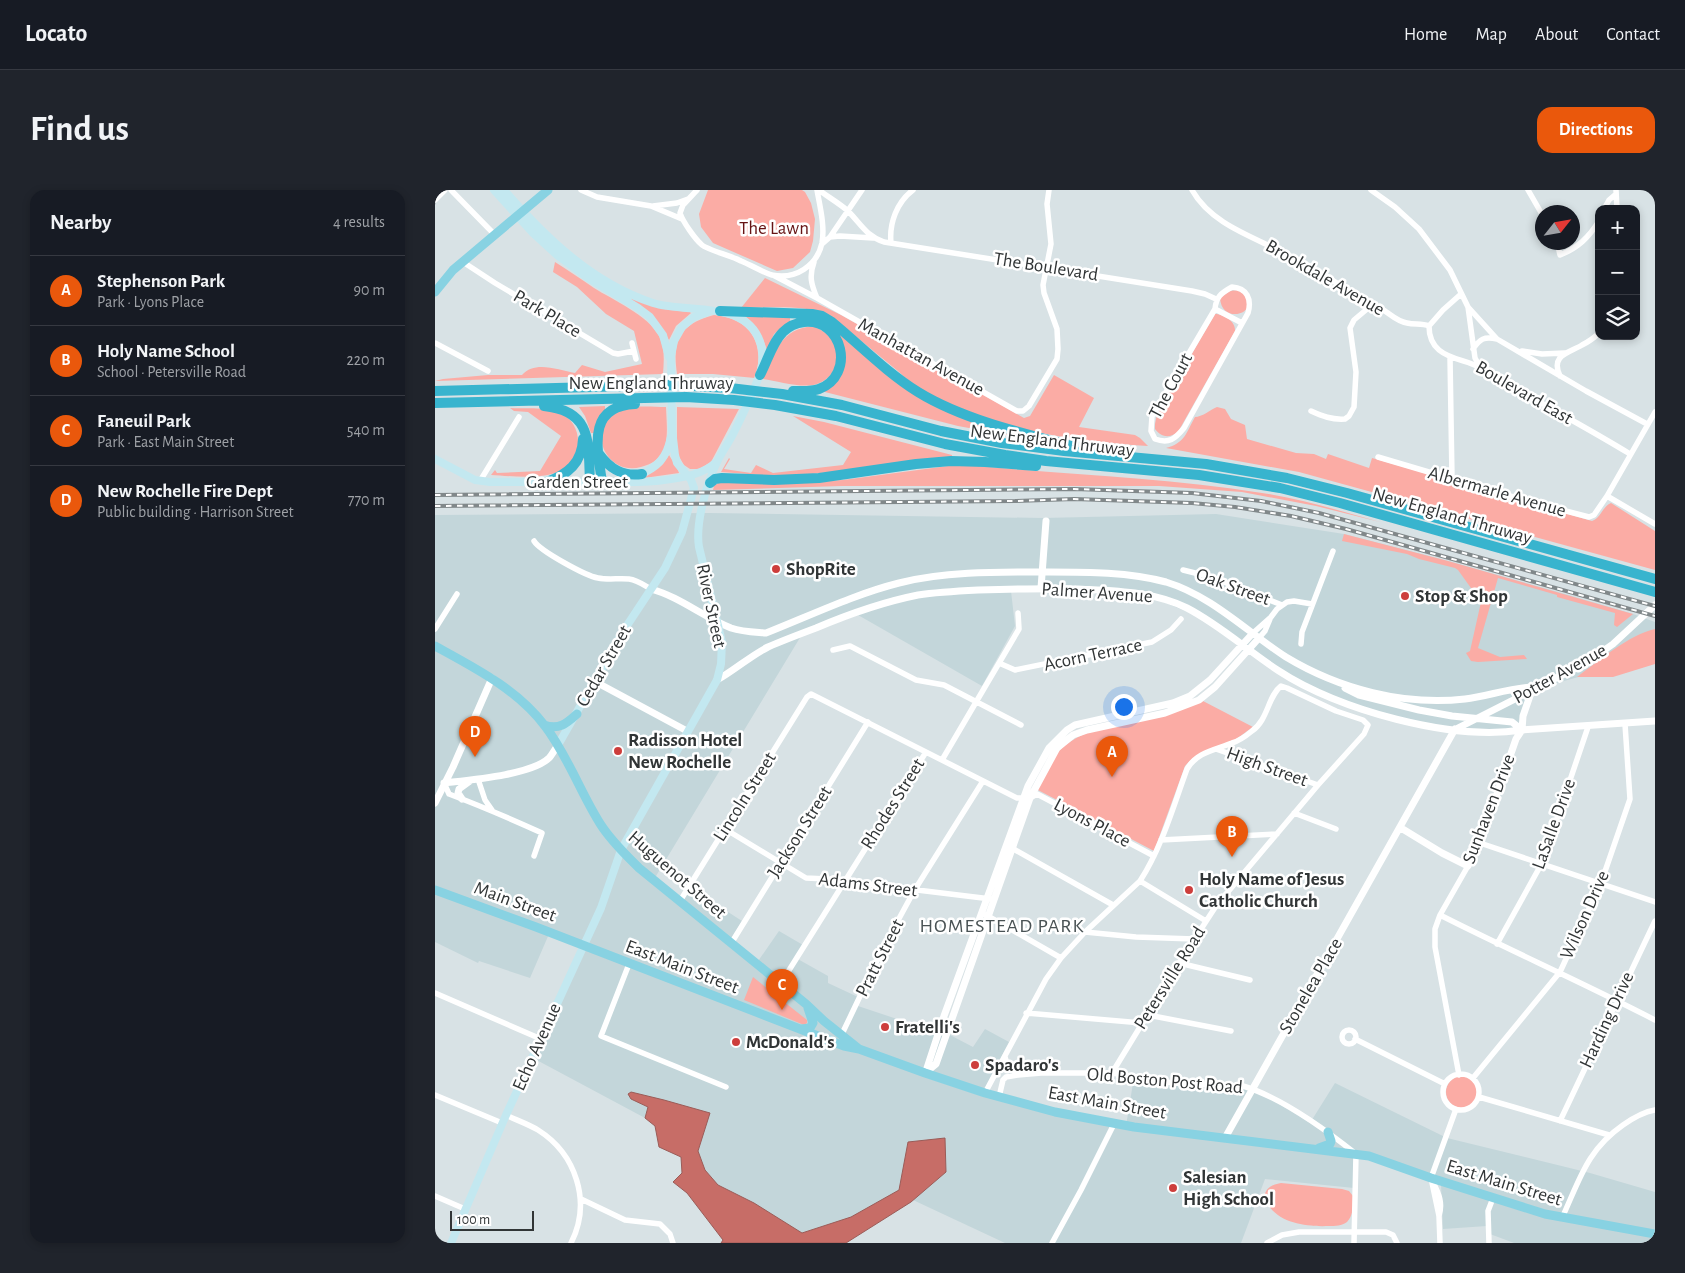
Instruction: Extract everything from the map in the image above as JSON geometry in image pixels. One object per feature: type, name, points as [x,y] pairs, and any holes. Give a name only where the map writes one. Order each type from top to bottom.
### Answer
[{"type":"highway","points":[[719,311],[806,313],[822,316],[832,322],[905,383],[939,404],[963,414],[1023,433],[1104,454]]},
{"type":"highway","points":[[760,375],[779,337],[791,326],[801,322],[815,323],[827,328],[835,336],[842,358],[839,370],[832,381],[816,390],[773,392]]},
{"type":"highway","name":"New England Thruway","points":[[435,391],[688,386],[773,392],[842,405],[962,435],[1043,448],[1213,465],[1294,479],[1347,492],[1655,579]]},
{"type":"highway","name":"New England Thruway","points":[[435,403],[653,400],[690,397],[767,404],[836,416],[965,448],[1025,458],[1206,476],[1300,493],[1655,592]]},
{"type":"highway","points":[[602,482],[597,432],[602,421],[609,412],[619,407],[653,400]]},
{"type":"highway","points":[[501,401],[563,409],[574,415],[581,423],[587,441],[590,482]]},
{"type":"highway","points":[[547,482],[567,472],[578,461],[582,446],[581,423]]},
{"type":"highway","points":[[598,453],[617,472],[630,475],[642,474]]},
{"type":"highway","points":[[709,483],[715,479],[722,478],[774,480],[819,478],[951,461],[1063,467],[1097,466]]},
{"type":"main road","points":[[494,190],[507,199],[572,267],[650,317],[663,335],[670,362]]},
{"type":"main road","points":[[504,190],[507,199]]},
{"type":"main road","points":[[435,292],[453,270],[546,191]]},
{"type":"main road","points":[[536,231],[588,269],[641,299],[672,307],[719,311],[741,319],[750,326],[761,343],[760,375],[736,428],[718,460]]},
{"type":"main road","points":[[613,481],[642,474],[655,467],[664,457],[668,449],[672,430],[670,362],[674,341],[682,327],[689,320],[699,315],[719,311]]},
{"type":"main road","name":"Cedar Street","points":[[558,745],[625,627],[669,560],[685,524],[694,488],[693,482],[676,461],[672,430]]},
{"type":"main road","name":"Garden Street","points":[[435,459],[480,481],[613,481],[638,483],[687,476],[706,471],[718,460]]},
{"type":"main road","name":"River Street","points":[[621,850],[717,680],[721,664],[722,648],[718,621],[713,610],[697,538],[709,483],[718,460]]},
{"type":"main road","name":"Huguenot Street","points":[[435,646],[492,678],[516,696],[544,725],[558,745],[595,816],[621,850],[639,868],[732,942],[859,1049]]},
{"type":"main road","points":[[544,725],[561,727],[577,714]]},
{"type":"main road","name":"Echo Avenue","points":[[451,1243],[502,1123],[601,908],[621,850]]},
{"type":"main road","name":"Main Street","points":[[435,890],[582,946]]},
{"type":"main road","name":"East Main Street","points":[[582,946],[844,1046],[859,1049],[999,1097],[1055,1112],[1114,1124],[1356,1154],[1388,1162],[1493,1198],[1562,1218],[1655,1234]]},
{"type":"main road","points":[[796,1028],[806,1029],[810,1028],[813,1024],[806,1004]]},
{"type":"main road","points":[[1316,1149],[1330,1144],[1332,1139],[1328,1132]]},
{"type":"street","points":[[435,200],[445,190]]},
{"type":"street","points":[[451,190],[495,235]]},
{"type":"street","points":[[581,190],[597,197],[651,206],[682,219]]},
{"type":"street","points":[[682,219],[680,213],[683,205],[697,190]]},
{"type":"street","points":[[818,190],[822,244]]},
{"type":"street","name":"The Boulevard","points":[[818,190],[848,211],[864,231],[875,238],[891,244],[1192,291],[1216,299]]},
{"type":"street","points":[[817,298],[811,282],[811,271],[815,259],[822,244],[830,237],[862,190]]},
{"type":"street","points":[[891,244],[890,233],[895,213],[904,198],[913,190]]},
{"type":"street","points":[[1047,267],[1051,244],[1047,204],[1049,190]]},
{"type":"street","name":"Brookdale Avenue","points":[[1192,190],[1205,208],[1219,219],[1292,257],[1394,318],[1407,323],[1420,323],[1429,326]]},
{"type":"street","points":[[1371,190],[1395,207],[1419,229],[1450,270],[1467,307],[1475,358],[1481,368]]},
{"type":"street","points":[[1528,190],[1537,205]]},
{"type":"street","points":[[1606,205],[1616,192]]},
{"type":"street","points":[[1616,192],[1617,205]]},
{"type":"street","points":[[651,206],[677,203],[688,198]]},
{"type":"street","name":"Manhattan Avenue","points":[[682,219],[702,245],[773,275],[817,298],[1017,411],[1025,410],[1057,359],[1057,329],[1043,285],[1047,267]]},
{"type":"street","points":[[1580,244],[1595,227]]},
{"type":"street","name":"The Boulevard","points":[[830,237],[875,238]]},
{"type":"street","points":[[1559,250],[1560,255],[1571,250]]},
{"type":"street","points":[[773,275],[788,276],[797,274],[807,268],[815,259]]},
{"type":"street","name":"Park Place","points":[[463,262],[613,353],[634,351]]},
{"type":"street","name":"The Court","points":[[1232,287],[1239,288],[1244,290],[1250,305],[1184,428],[1172,440],[1162,442],[1155,439],[1151,431],[1152,416],[1215,309],[1216,299],[1222,292],[1232,287]]},
{"type":"street","points":[[1429,326],[1461,294]]},
{"type":"street","points":[[1311,411],[1322,416],[1337,419],[1345,419],[1352,412],[1356,372],[1350,328],[1354,320],[1373,304]]},
{"type":"street","points":[[1467,307],[1497,339]]},
{"type":"street","points":[[1215,309],[1242,323]]},
{"type":"street","name":"Boulevard East","points":[[1429,326],[1431,339],[1437,348],[1450,357],[1470,362],[1630,454]]},
{"type":"street","points":[[1518,350],[1542,354],[1565,353],[1582,346],[1595,336]]},
{"type":"street","name":"Boulevard East","points":[[1473,349],[1479,340],[1483,338],[1497,339],[1561,377],[1647,424]]},
{"type":"street","points":[[435,343],[488,370]]},
{"type":"street","points":[[632,343],[636,359]]},
{"type":"street","points":[[1561,377],[1558,372],[1558,361],[1565,353]]},
{"type":"street","points":[[1450,357],[1452,478]]},
{"type":"street","points":[[1655,412],[1607,496],[1655,524]]},
{"type":"street","points":[[480,481],[519,417]]},
{"type":"street","name":"Albermarle Avenue","points":[[1378,457],[1583,517],[1594,516],[1607,496]]},
{"type":"street","points":[[1041,588],[1046,521]]},
{"type":"street","points":[[534,541],[541,550],[588,576],[602,579],[629,579],[651,589]]},
{"type":"street","points":[[1301,644],[1302,632],[1333,551]]},
{"type":"street","name":"Oak Street","points":[[1183,570],[1211,577],[1281,605]]},
{"type":"street","name":"Palmer Avenue","points":[[651,589],[668,594],[718,621],[740,630],[766,633],[874,591],[900,583],[950,576],[1042,572],[1147,578],[1166,582],[1204,599],[1287,657],[1359,695],[1452,716],[1512,722],[1522,730]]},
{"type":"street","name":"Palmer Avenue","points":[[717,680],[767,647],[881,604],[921,595],[1041,588],[1131,593],[1170,601],[1203,618],[1299,683],[1334,699],[1381,715],[1455,729],[1504,733],[1522,730],[1655,721]]},
{"type":"street","points":[[435,629],[457,594]]},
{"type":"street","points":[[925,1073],[936,1064],[990,899],[1027,798],[1057,748],[1073,735],[1087,730],[1165,713],[1199,700],[1215,687],[1245,648],[1253,633],[1281,605],[1291,601],[1312,604]]},
{"type":"street","name":"Potter Avenue","points":[[1455,729],[1519,697],[1533,687],[1550,681],[1586,663],[1613,644],[1655,605]]},
{"type":"street","name":"Rhodes Street","points":[[942,760],[1019,629],[1018,613]]},
{"type":"street","points":[[1245,648],[1265,631],[1271,617]]},
{"type":"street","name":"Acorn Terrace","points":[[999,663],[1015,670],[1129,648],[1152,642],[1171,630],[1181,619]]},
{"type":"street","points":[[833,650],[851,646],[922,683],[940,683],[1021,725]]},
{"type":"street","name":"Palmer Avenue","points":[[1323,676],[1380,694],[1421,700],[1482,697],[1533,687]]},
{"type":"street","points":[[435,804],[492,678]]},
{"type":"street","points":[[594,681],[687,731]]},
{"type":"street","name":"Petersville Road","points":[[1112,1073],[1206,921],[1294,813],[1364,734],[1368,725],[1363,720],[1336,711],[1281,686],[1276,691],[1267,712],[1254,730],[1234,743],[1215,749]]},
{"type":"street","name":"Sunhaven Drive","points":[[1459,1074],[1435,947],[1435,930],[1440,915],[1480,843],[1516,739],[1522,730],[1523,716],[1533,687]]},
{"type":"street","name":"Lincoln Street","points":[[680,901],[807,697],[811,694],[868,722]]},
{"type":"street","points":[[868,722],[1017,798],[1027,798]]},
{"type":"street","name":"Jackson Street","points":[[732,942],[868,722]]},
{"type":"street","name":"Wilson Drive","points":[[1473,1078],[1559,972],[1601,883],[1630,799],[1625,724]]},
{"type":"street","name":"LaSalle Drive","points":[[1497,944],[1542,863],[1588,726]]},
{"type":"street","name":"Stonelea Place","points":[[1225,1138],[1455,729]]},
{"type":"street","name":"Cedar Street","points":[[445,783],[531,768],[548,758],[558,745]]},
{"type":"street","points":[[985,1093],[1046,978],[1085,932],[1140,881],[1161,840],[1190,763],[1199,756],[1215,749]]},
{"type":"street","name":"High Street","points":[[1215,749],[1318,785]]},
{"type":"street","name":"Rhodes Street","points":[[781,984],[896,803],[926,752]]},
{"type":"street","points":[[462,799],[458,793],[459,789],[475,779],[485,800],[493,810]]},
{"type":"street","name":"Pratt Street","points":[[842,1034],[883,948],[914,891],[983,781]]},
{"type":"street","points":[[445,783],[449,794],[480,807],[493,810],[542,833],[534,856]]},
{"type":"street","name":"Lyons Place","points":[[1027,798],[1037,794],[1154,856]]},
{"type":"street","points":[[1294,813],[1336,829]]},
{"type":"street","points":[[1401,828],[1442,853],[1468,866]]},
{"type":"street","name":"Adams Street","points":[[725,829],[806,878],[990,899]]},
{"type":"street","points":[[1161,840],[1277,834]]},
{"type":"street","points":[[1480,843],[1655,902]]},
{"type":"street","points":[[1009,847],[1113,905]]},
{"type":"street","points":[[1140,881],[1206,921]]},
{"type":"street","points":[[985,914],[1061,958]]},
{"type":"street","points":[[1440,915],[1655,1020]]},
{"type":"street","name":"Harding Drive","points":[[1560,1121],[1655,921]]},
{"type":"street","points":[[1085,932],[1194,939]]},
{"type":"street","points":[[1179,963],[1250,980]]},
{"type":"street","points":[[629,964],[601,1036],[726,1087]]},
{"type":"street","points":[[435,993],[541,1039]]},
{"type":"street","points":[[1026,1013],[1142,1023]]},
{"type":"street","points":[[1148,1014],[1231,1031]]},
{"type":"street","points":[[1355,1039],[1445,1084]]},
{"type":"street","points":[[1005,1054],[1007,1067],[1018,1075]]},
{"type":"street","name":"Old Boston Post Road","points":[[1018,1075],[1112,1073],[1173,1083],[1243,1086],[1266,1095],[1328,1132],[1356,1154]]},
{"type":"street","points":[[1459,1074],[1473,1078],[1478,1087],[1479,1097],[1476,1103],[1467,1110],[1455,1109],[1447,1104],[1443,1094],[1445,1084],[1449,1080],[1459,1074]]},
{"type":"street","points":[[999,1097],[1003,1080],[1006,1077],[1018,1075]]},
{"type":"street","points":[[435,1095],[502,1123]]},
{"type":"street","points":[[1479,1097],[1609,1135]]},
{"type":"street","points":[[1440,1243],[1439,1216],[1431,1178],[1455,1109]]},
{"type":"street","points":[[1562,1218],[1587,1162],[1598,1146],[1609,1135],[1633,1118],[1655,1110]]},
{"type":"street","points":[[506,1115],[538,1131],[558,1148],[573,1171],[581,1199],[577,1229],[571,1243]]},
{"type":"street","points":[[1052,1243],[1114,1124]]},
{"type":"street","points":[[1354,1243],[1356,1154]]},
{"type":"street","points":[[435,1196],[465,1208]]},
{"type":"street","points":[[1489,1243],[1488,1211],[1493,1198]]},
{"type":"street","points":[[581,1199],[625,1220],[660,1224],[670,1234],[673,1243]]},
{"type":"street","points":[[1267,1243],[1283,1235],[1299,1232],[1391,1234],[1397,1243]]},
{"type":"shaded area","points":[[708,513],[1043,518],[1216,514],[1344,534],[1558,592],[1655,622],[1655,656],[1531,690],[1520,731],[1503,734],[1398,721],[1318,694],[1195,615],[1151,597],[1037,590],[1011,591],[1015,626],[982,686],[858,615],[801,636],[653,881],[680,903],[691,888],[742,921],[729,942],[756,964],[779,931],[803,945],[796,958],[828,976],[828,983],[858,997],[855,1005],[950,1035],[973,1047],[985,1029],[1009,1042],[984,1090],[1126,1126],[1134,1077],[1242,1088],[1266,1096],[1310,1123],[1335,1083],[1447,1138],[1590,1173],[1655,1192],[1655,1243],[1514,1243],[1490,1234],[1487,1226],[1443,1229],[1441,1184],[1354,1155],[1354,1188],[1265,1179],[1241,1243],[1005,1243],[913,1200],[946,1172],[908,1142],[899,1190],[851,1217],[802,1233],[754,1203],[718,1185],[705,1170],[698,1151],[709,1114],[631,1099],[648,1107],[645,1118],[531,1057],[580,948],[549,934],[530,978],[479,961],[478,963],[435,942],[435,515]]},
{"type":"shaded area","points":[[631,1092],[710,1113],[698,1151],[705,1170],[718,1185],[754,1203],[802,1233],[851,1217],[899,1190],[908,1142],[945,1138],[946,1172],[911,1202],[846,1243],[721,1243],[723,1240],[687,1193],[673,1182],[682,1173],[681,1157],[659,1147],[655,1126],[645,1118],[648,1107],[631,1099],[628,1094]]},
{"type":"green space","name":"The Lawn","points":[[708,190],[802,190],[811,203],[815,219],[810,252],[793,268],[777,271],[713,243],[701,227],[699,214]]},
{"type":"green space","points":[[555,262],[639,315],[654,328],[659,336],[663,350],[663,374],[435,381],[488,375],[522,375],[527,370],[540,367],[575,373],[582,365],[605,372],[642,364],[634,331],[606,314],[577,287],[553,272]]},
{"type":"green space","points":[[765,278],[841,315],[1024,418],[1030,416],[1054,375],[1094,398],[1079,427],[1135,435],[1148,446],[1089,441],[1030,431],[972,414],[945,403],[913,384],[831,316],[821,312],[798,308],[741,308]]},
{"type":"green space","points":[[1238,290],[1246,297],[1249,304],[1241,313],[1235,314],[1228,312],[1223,307],[1220,298],[1230,291]]},
{"type":"green space","points":[[632,297],[663,309],[691,313],[676,326],[669,340],[658,322],[649,312],[631,299]]},
{"type":"green space","points":[[1215,314],[1222,315],[1231,321],[1235,331],[1178,432],[1169,436],[1163,435],[1155,429],[1157,414]]},
{"type":"green space","points":[[714,315],[737,321],[746,327],[752,335],[758,354],[755,378],[713,374],[677,374],[676,352],[681,335],[693,323]]},
{"type":"green space","points":[[745,316],[790,317],[790,321],[774,334],[767,350],[759,331]]},
{"type":"green space","points":[[814,326],[827,334],[836,347],[837,362],[830,375],[817,384],[805,386],[763,379],[776,351],[786,337],[803,328]]},
{"type":"green space","points":[[834,328],[919,397],[1018,437],[958,426],[821,391],[842,374]]},
{"type":"green space","points":[[605,406],[605,410],[594,433],[591,433],[585,416],[579,407]]},
{"type":"green space","points":[[666,407],[667,435],[663,451],[658,458],[641,467],[627,468],[616,464],[608,456],[603,446],[601,435],[604,424],[611,415],[628,408]]},
{"type":"green space","points":[[677,407],[739,409],[711,462],[699,469],[690,469],[684,465],[677,453]]},
{"type":"green space","points":[[1217,407],[1225,409],[1231,419],[1245,425],[1247,439],[1296,453],[1314,454],[1326,459],[1328,454],[1369,468],[1372,458],[1592,521],[1611,503],[1655,531],[1655,570],[1299,472],[1166,448],[1181,440],[1195,417]]},
{"type":"green space","points":[[510,408],[548,409],[568,418],[577,433],[578,442],[577,450],[568,466],[553,474],[544,476],[491,475],[495,470],[497,473],[540,471],[561,436],[528,412],[514,411]]},
{"type":"green space","points":[[793,416],[824,422],[952,455],[952,458],[803,475],[761,475],[721,472],[729,458],[724,469],[751,473],[756,465],[773,473],[843,465],[851,452]]},
{"type":"green space","points":[[669,455],[679,473],[644,478],[662,465]]},
{"type":"green space","points":[[948,466],[978,466],[1156,480],[1227,488],[1292,499],[1380,522],[1316,506],[1242,492],[1159,486],[842,486],[713,490],[714,486],[718,483],[786,483],[843,480]]},
{"type":"green space","points":[[1344,534],[1448,561],[1633,614],[1617,627],[1614,625],[1615,613],[1498,578],[1478,648],[1500,657],[1524,655],[1527,659],[1471,661],[1466,653],[1470,651],[1481,602],[1458,570],[1407,554],[1342,541]]},
{"type":"green space","points":[[1655,629],[1655,664],[1613,677],[1577,677],[1625,642],[1635,636]]},
{"type":"green space","points":[[1203,701],[1253,727],[1233,741],[1200,754],[1185,766],[1154,851],[1036,789],[1057,754],[1063,747],[1080,736],[1092,731]]},
{"type":"green space","points":[[753,977],[807,1020],[807,1023],[804,1025],[744,1000]]},
{"type":"green space","points":[[1462,1076],[1468,1077],[1473,1081],[1477,1086],[1477,1098],[1473,1103],[1468,1107],[1462,1108],[1456,1107],[1451,1103],[1447,1098],[1446,1092],[1447,1086],[1451,1081],[1456,1077]]},
{"type":"green space","points":[[1281,1183],[1349,1191],[1353,1196],[1351,1216],[1347,1222],[1334,1226],[1310,1226],[1282,1218],[1269,1206],[1264,1197],[1270,1187]]},
{"type":"railway","points":[[435,495],[1074,489],[1192,493],[1261,501],[1319,513],[1655,606]]},
{"type":"railway","points":[[435,506],[1074,499],[1192,503],[1235,507],[1291,516],[1346,529],[1655,616]]},
{"type":"place","name":"ShopRite","points":[[776,569]]},
{"type":"place","name":"Stop & Shop","points":[[1405,596]]},
{"type":"place","name":"Radisson Hotel New Rochelle","points":[[618,751]]},
{"type":"place","name":"New Rochelle Fire Dept","points":[[475,757]]},
{"type":"place","name":"Stephenson Park","points":[[1112,777]]},
{"type":"place","name":"Holy Name School","points":[[1232,857]]},
{"type":"place","name":"Holy Name of Jesus Catholic Church","points":[[1189,890]]},
{"type":"place","name":"Faneuil Park","points":[[782,1010]]},
{"type":"place","name":"Fratelli's","points":[[885,1027]]},
{"type":"place","name":"McDonald's","points":[[736,1042]]},
{"type":"place","name":"Spadaro's","points":[[975,1065]]},
{"type":"place","name":"Salesian High School","points":[[1173,1188]]},
{"type":"district","name":"HOMESTEAD PARK","points":[[1002,926]]}]
